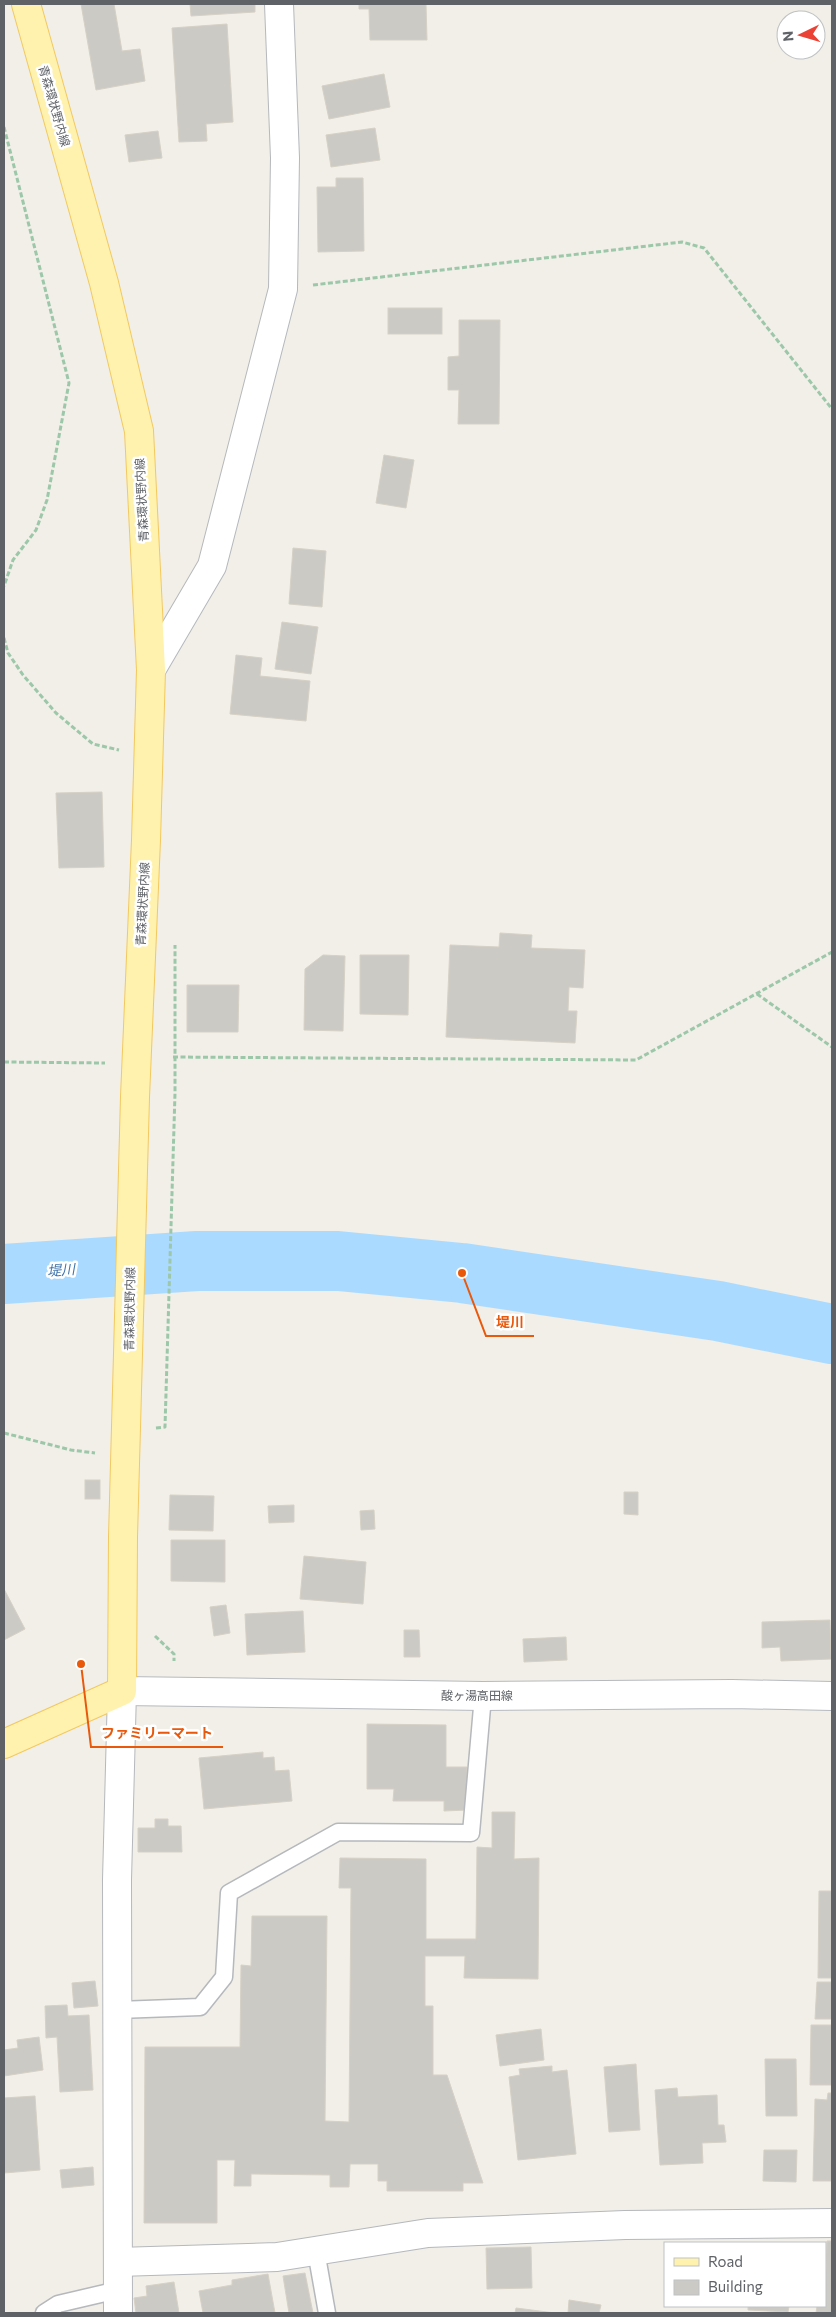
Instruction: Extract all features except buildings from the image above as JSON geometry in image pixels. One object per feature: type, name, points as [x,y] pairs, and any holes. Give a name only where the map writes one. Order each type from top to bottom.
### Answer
[{"type":"main road","name":"青森環状野内線","points":[[26,4],[104,283],[138,431],[150,670],[149,757],[135,1097],[125,1456],[122,1690]]},
{"type":"main road","points":[[4,1744],[122,1690]]},
{"type":"street","points":[[150,670],[212,566],[283,289],[285,158],[279,4]]},
{"type":"street","points":[[118,2302],[117,1880],[122,1690]]},
{"type":"street","name":"酸ヶ湯高田線","points":[[122,1690],[484,1696],[732,1694],[832,1696]]},
{"type":"street","points":[[118,2262],[277,2257],[428,2233],[625,2225],[832,2223]]},
{"type":"lane","points":[[118,2010],[200,2007],[224,1977],[229,1893],[338,1832],[471,1833],[484,1696]]},
{"type":"lane","points":[[316,2251],[327,2313]]},
{"type":"lane","points":[[44,2313],[58,2304],[118,2302]]},
{"type":"path","points":[[4,126],[69,383],[47,500],[36,530],[13,560],[4,586]]},
{"type":"path","points":[[283,289],[682,242],[704,248],[832,409]]},
{"type":"path","points":[[4,638],[8,653],[23,675],[56,713],[92,744],[149,757]]},
{"type":"path","points":[[4,1062],[136,1063],[175,1057],[636,1060],[832,952]]},
{"type":"path","points":[[757,994],[832,1046]]},
{"type":"path","points":[[165,1418],[175,1093]]},
{"type":"path","points":[[4,1433],[71,1450],[125,1456]]},
{"type":"waterway","name":"堤川","points":[[4,1274],[197,1261],[338,1261],[462,1273],[718,1311],[832,1334]]},
{"type":"place","name":"堤川","points":[[462,1273]]},
{"type":"place","name":"ファミリーマート","points":[[81,1664]]}]
